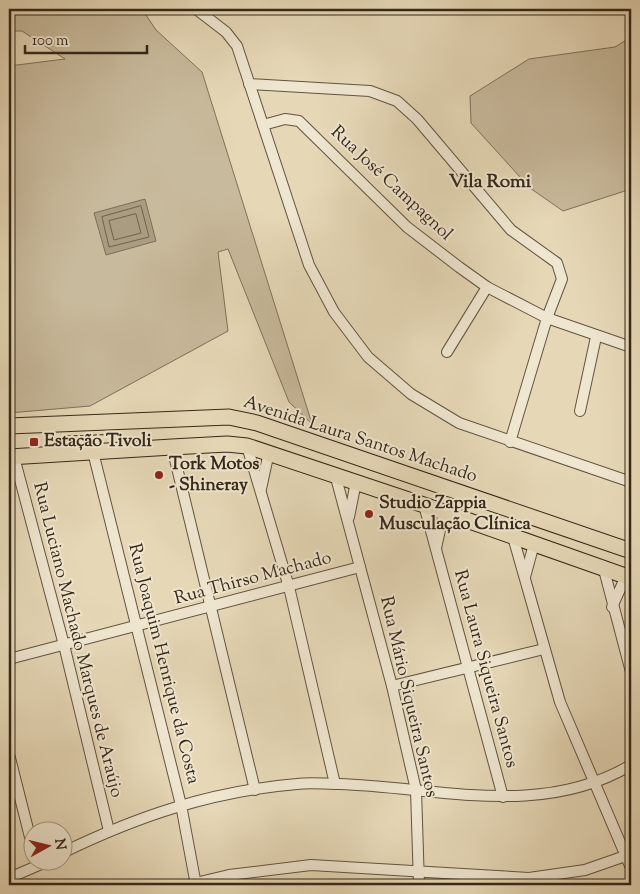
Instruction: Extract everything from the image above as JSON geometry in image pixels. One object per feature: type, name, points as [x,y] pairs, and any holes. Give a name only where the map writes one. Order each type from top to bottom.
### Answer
[{"type":"main road","name":"Avenida Laura Santos Machado","points":[[9,426],[229,417],[257,423],[631,551]]},
{"type":"main road","points":[[11,457],[227,444],[247,446],[335,474],[629,577]]},
{"type":"street","points":[[196,9],[226,32],[234,42],[309,265],[334,312],[356,343],[396,383],[426,405],[459,423],[631,482]]},
{"type":"street","points":[[249,84],[370,91],[391,97],[404,106],[511,230],[556,263],[562,279],[547,318],[510,442]]},
{"type":"street","name":"Rua José Campagnol","points":[[263,125],[290,118],[303,124],[407,227],[441,254],[488,286],[547,318],[596,337],[631,347]]},
{"type":"street","points":[[447,352],[488,286]]},
{"type":"street","points":[[580,412],[596,337]]},
{"type":"street","points":[[247,446],[289,587],[335,784]]},
{"type":"street","points":[[172,447],[255,790]]},
{"type":"street","name":"Rua Joaquim Henrique da Costa","points":[[93,452],[181,805],[193,884]]},
{"type":"street","points":[[261,490],[268,452]]},
{"type":"street","name":"Rua Luciano Machado Marques de Araújo","points":[[11,457],[64,645],[109,831]]},
{"type":"street","name":"Rua Mário Siqueira Santos","points":[[335,474],[392,686],[416,790],[419,885]]},
{"type":"street","name":"Rua Mário Siqueira Santos","points":[[348,518],[356,482]]},
{"type":"street","name":"Rua Laura Siqueira Santos","points":[[424,505],[470,668],[503,797]]},
{"type":"street","name":"Rua Laura Siqueira Santos","points":[[436,549],[444,512]]},
{"type":"street","points":[[513,537],[560,702],[629,855],[631,868]]},
{"type":"street","points":[[524,578],[534,544]]},
{"type":"street","points":[[602,566],[631,672]]},
{"type":"street","name":"Rua Thirso Machado","points":[[9,659],[360,567]]},
{"type":"street","points":[[612,607],[629,577]]},
{"type":"street","points":[[392,686],[544,649]]},
{"type":"street","points":[[9,754],[26,822]]},
{"type":"street","points":[[72,848],[109,831],[181,805],[298,783],[335,784],[503,797],[530,797],[566,792],[596,782],[631,765]]},
{"type":"street","points":[[193,884],[271,868],[311,865],[529,878],[585,870],[629,855]]},
{"type":"street","points":[[9,878],[22,872]]},
{"type":"shaded area","points":[[9,9],[142,9],[156,30],[202,72],[312,424],[289,402],[228,249],[218,252],[228,331],[90,406],[9,413],[9,66],[65,59],[22,31],[9,31]]},
{"type":"shaded area","points":[[316,9],[413,9],[410,12],[320,14]]},
{"type":"shaded area","points":[[631,37],[631,189],[563,211],[530,188],[471,123],[470,96],[529,59],[615,47]]},
{"type":"water","points":[[145,199],[156,241],[106,255],[94,213]]},
{"type":"place","name":"Estação Tivoli","points":[[34,442]]},
{"type":"place","name":"Tork Motos - Shineray","points":[[159,475]]},
{"type":"place","name":"Studio Zappia Musculação Clínica","points":[[369,514]]},
{"type":"district","name":"Vila Romi","points":[[490,182]]}]
